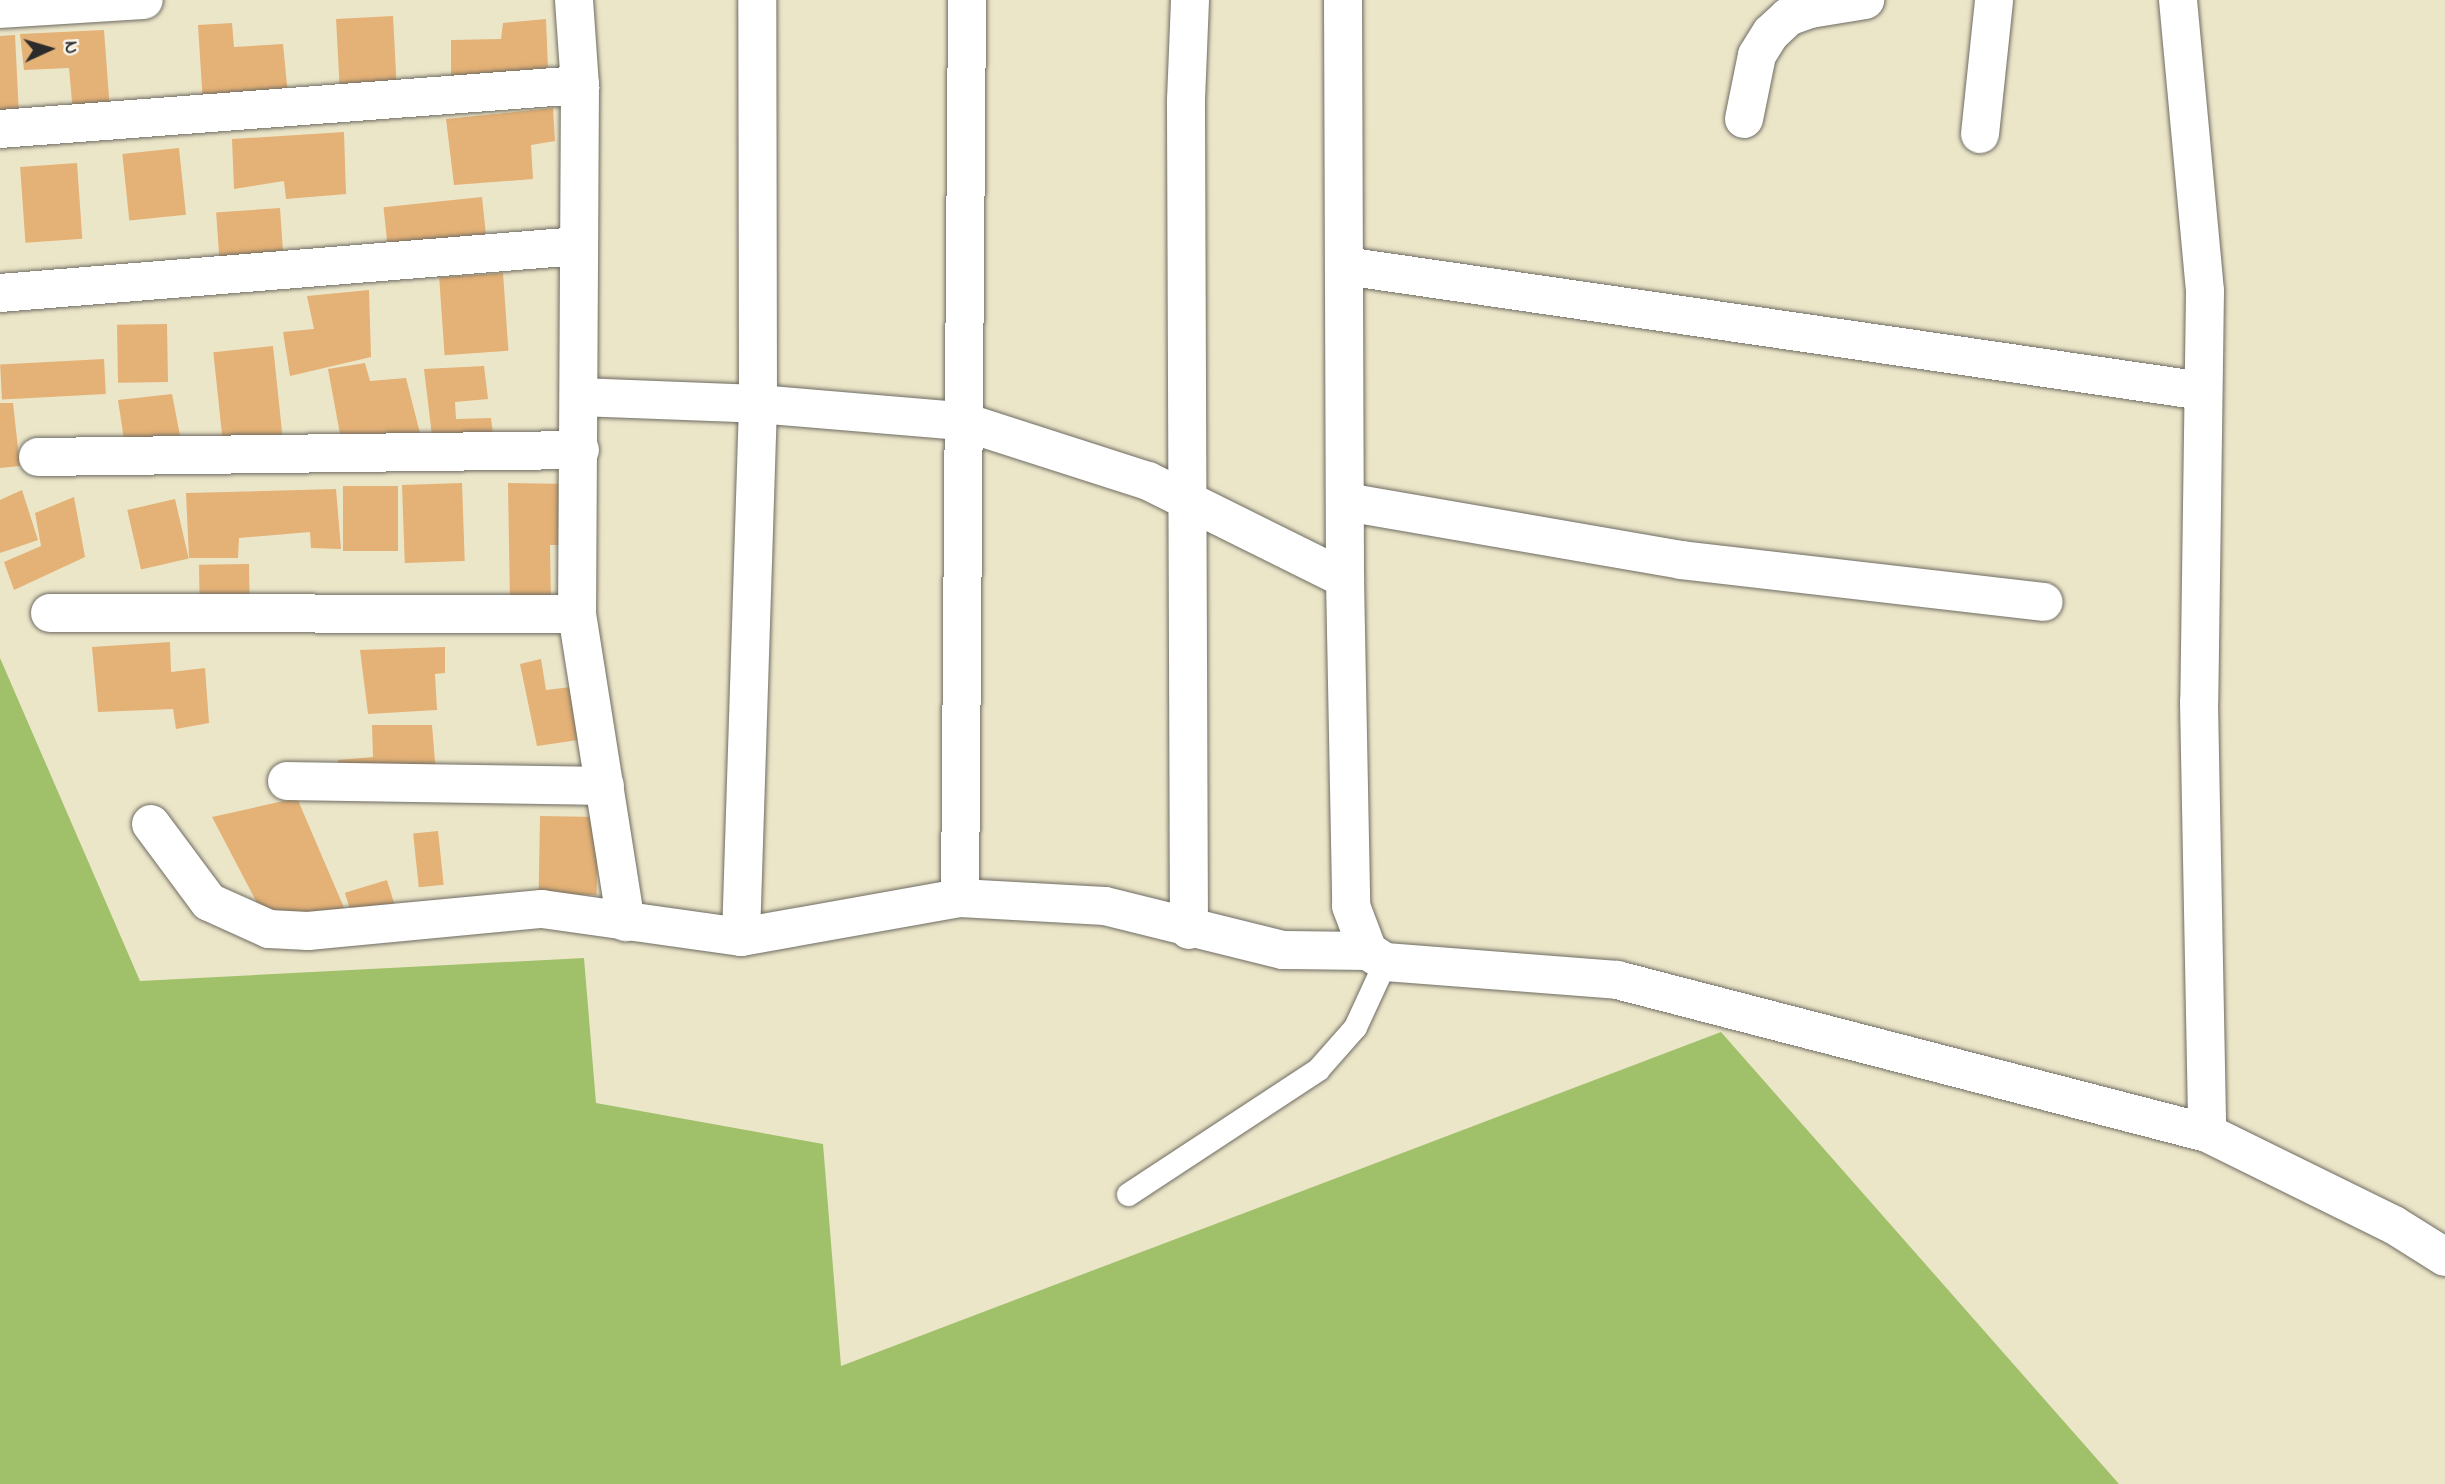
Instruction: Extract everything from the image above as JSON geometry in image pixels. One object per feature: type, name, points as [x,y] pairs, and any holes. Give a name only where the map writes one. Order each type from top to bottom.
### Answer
[{"type":"street","points":[[0,9],[144,0]]},
{"type":"street","points":[[574,0],[580,85],[577,614],[626,922]]},
{"type":"street","points":[[741,937],[758,404],[757,0]]},
{"type":"street","points":[[960,898],[961,421],[967,0]]},
{"type":"street","points":[[1189,930],[1186,100],[1190,0]]},
{"type":"street","points":[[1343,0],[1345,579],[1351,906],[1377,957]]},
{"type":"street","points":[[1744,119],[1757,55],[1771,33],[1788,18],[1810,9],[1865,0]]},
{"type":"street","points":[[1980,134],[1994,0]]},
{"type":"street","points":[[2178,0],[2205,291],[2199,702],[2207,1133]]},
{"type":"street","points":[[0,130],[580,85]]},
{"type":"street","points":[[0,293],[578,246]]},
{"type":"street","points":[[1345,265],[2203,391]]},
{"type":"street","points":[[579,397],[758,404],[961,421],[1148,481],[1345,579]]},
{"type":"street","points":[[38,457],[580,450]]},
{"type":"street","points":[[1346,502],[1681,560],[2044,602]]},
{"type":"street","points":[[50,613],[577,614]]},
{"type":"street","points":[[287,781],[604,786]]},
{"type":"street","points":[[152,824],[209,902],[269,929],[309,931],[542,909],[741,937],[960,898],[1105,906],[1189,930],[1283,950],[1618,980],[2207,1133],[2395,1225],[2445,1257]]},
{"type":"lane","points":[[1128,1194],[1318,1069],[1355,1027],[1377,957]]},
{"type":"green space","points":[[0,658],[140,981],[584,958],[596,1103],[823,1144],[841,1366],[1721,1032],[2119,1484],[0,1484]]},
{"type":"building","points":[[393,16],[397,85],[340,88],[336,19]]},
{"type":"building","points":[[546,19],[548,68],[451,78],[451,40],[501,39],[503,23]]},
{"type":"building","points":[[232,23],[234,47],[283,44],[288,95],[203,104],[198,25]]},
{"type":"building","points":[[104,30],[110,110],[73,113],[69,68],[24,70],[20,34]]},
{"type":"building","points":[[15,35],[19,116],[0,117],[0,36]]},
{"type":"building","points":[[553,108],[555,141],[531,145],[533,179],[454,185],[446,119]]},
{"type":"building","points":[[344,132],[346,194],[286,199],[284,181],[234,189],[232,139]]},
{"type":"building","points":[[179,148],[186,215],[129,221],[122,154]]},
{"type":"building","points":[[77,163],[82,239],[25,243],[20,167]]},
{"type":"building","points":[[482,197],[486,236],[388,246],[384,207]]},
{"type":"building","points":[[280,208],[283,256],[220,260],[216,212]]},
{"type":"building","points":[[503,273],[508,351],[445,355],[439,277]]},
{"type":"building","points":[[369,290],[371,357],[290,376],[283,332],[314,329],[307,296]]},
{"type":"building","points":[[167,324],[168,382],[118,383],[117,325]]},
{"type":"building","points":[[273,346],[283,438],[223,445],[213,352]]},
{"type":"building","points":[[104,359],[106,394],[2,399],[0,364]]},
{"type":"building","points":[[365,363],[370,381],[406,378],[422,441],[342,445],[328,369]]},
{"type":"building","points":[[484,366],[488,399],[455,402],[456,419],[491,418],[494,442],[433,444],[424,369]]},
{"type":"building","points":[[172,394],[182,446],[125,446],[118,400]]},
{"type":"building","points":[[0,403],[13,403],[20,466],[0,468]]},
{"type":"building","points":[[462,483],[465,561],[405,563],[402,485]]},
{"type":"building","points":[[508,483],[567,484],[571,545],[550,545],[551,604],[510,605]]},
{"type":"building","points":[[343,486],[398,486],[398,551],[343,551]]},
{"type":"building","points":[[336,489],[341,549],[311,548],[310,532],[239,538],[238,558],[189,558],[186,493]]},
{"type":"building","points":[[22,490],[38,540],[0,553],[0,500]]},
{"type":"building","points":[[74,497],[85,557],[14,590],[4,562],[41,546],[35,513]]},
{"type":"building","points":[[175,499],[189,558],[141,569],[127,510]]},
{"type":"building","points":[[249,564],[250,604],[200,605],[199,565]]},
{"type":"building","points":[[170,642],[171,672],[205,668],[209,723],[176,729],[173,709],[98,712],[92,647]]},
{"type":"building","points":[[445,647],[445,673],[435,674],[437,710],[368,714],[360,650]]},
{"type":"building","points":[[541,659],[546,690],[579,686],[585,739],[537,746],[520,664]]},
{"type":"building","points":[[372,725],[432,725],[436,774],[338,774],[338,760],[373,757]]},
{"type":"building","points":[[297,798],[348,917],[266,920],[212,817]]},
{"type":"building","points":[[540,816],[598,817],[597,895],[539,894]]},
{"type":"building","points":[[438,831],[444,885],[419,887],[413,834]]},
{"type":"building","points":[[387,880],[395,907],[353,920],[345,893]]}]
